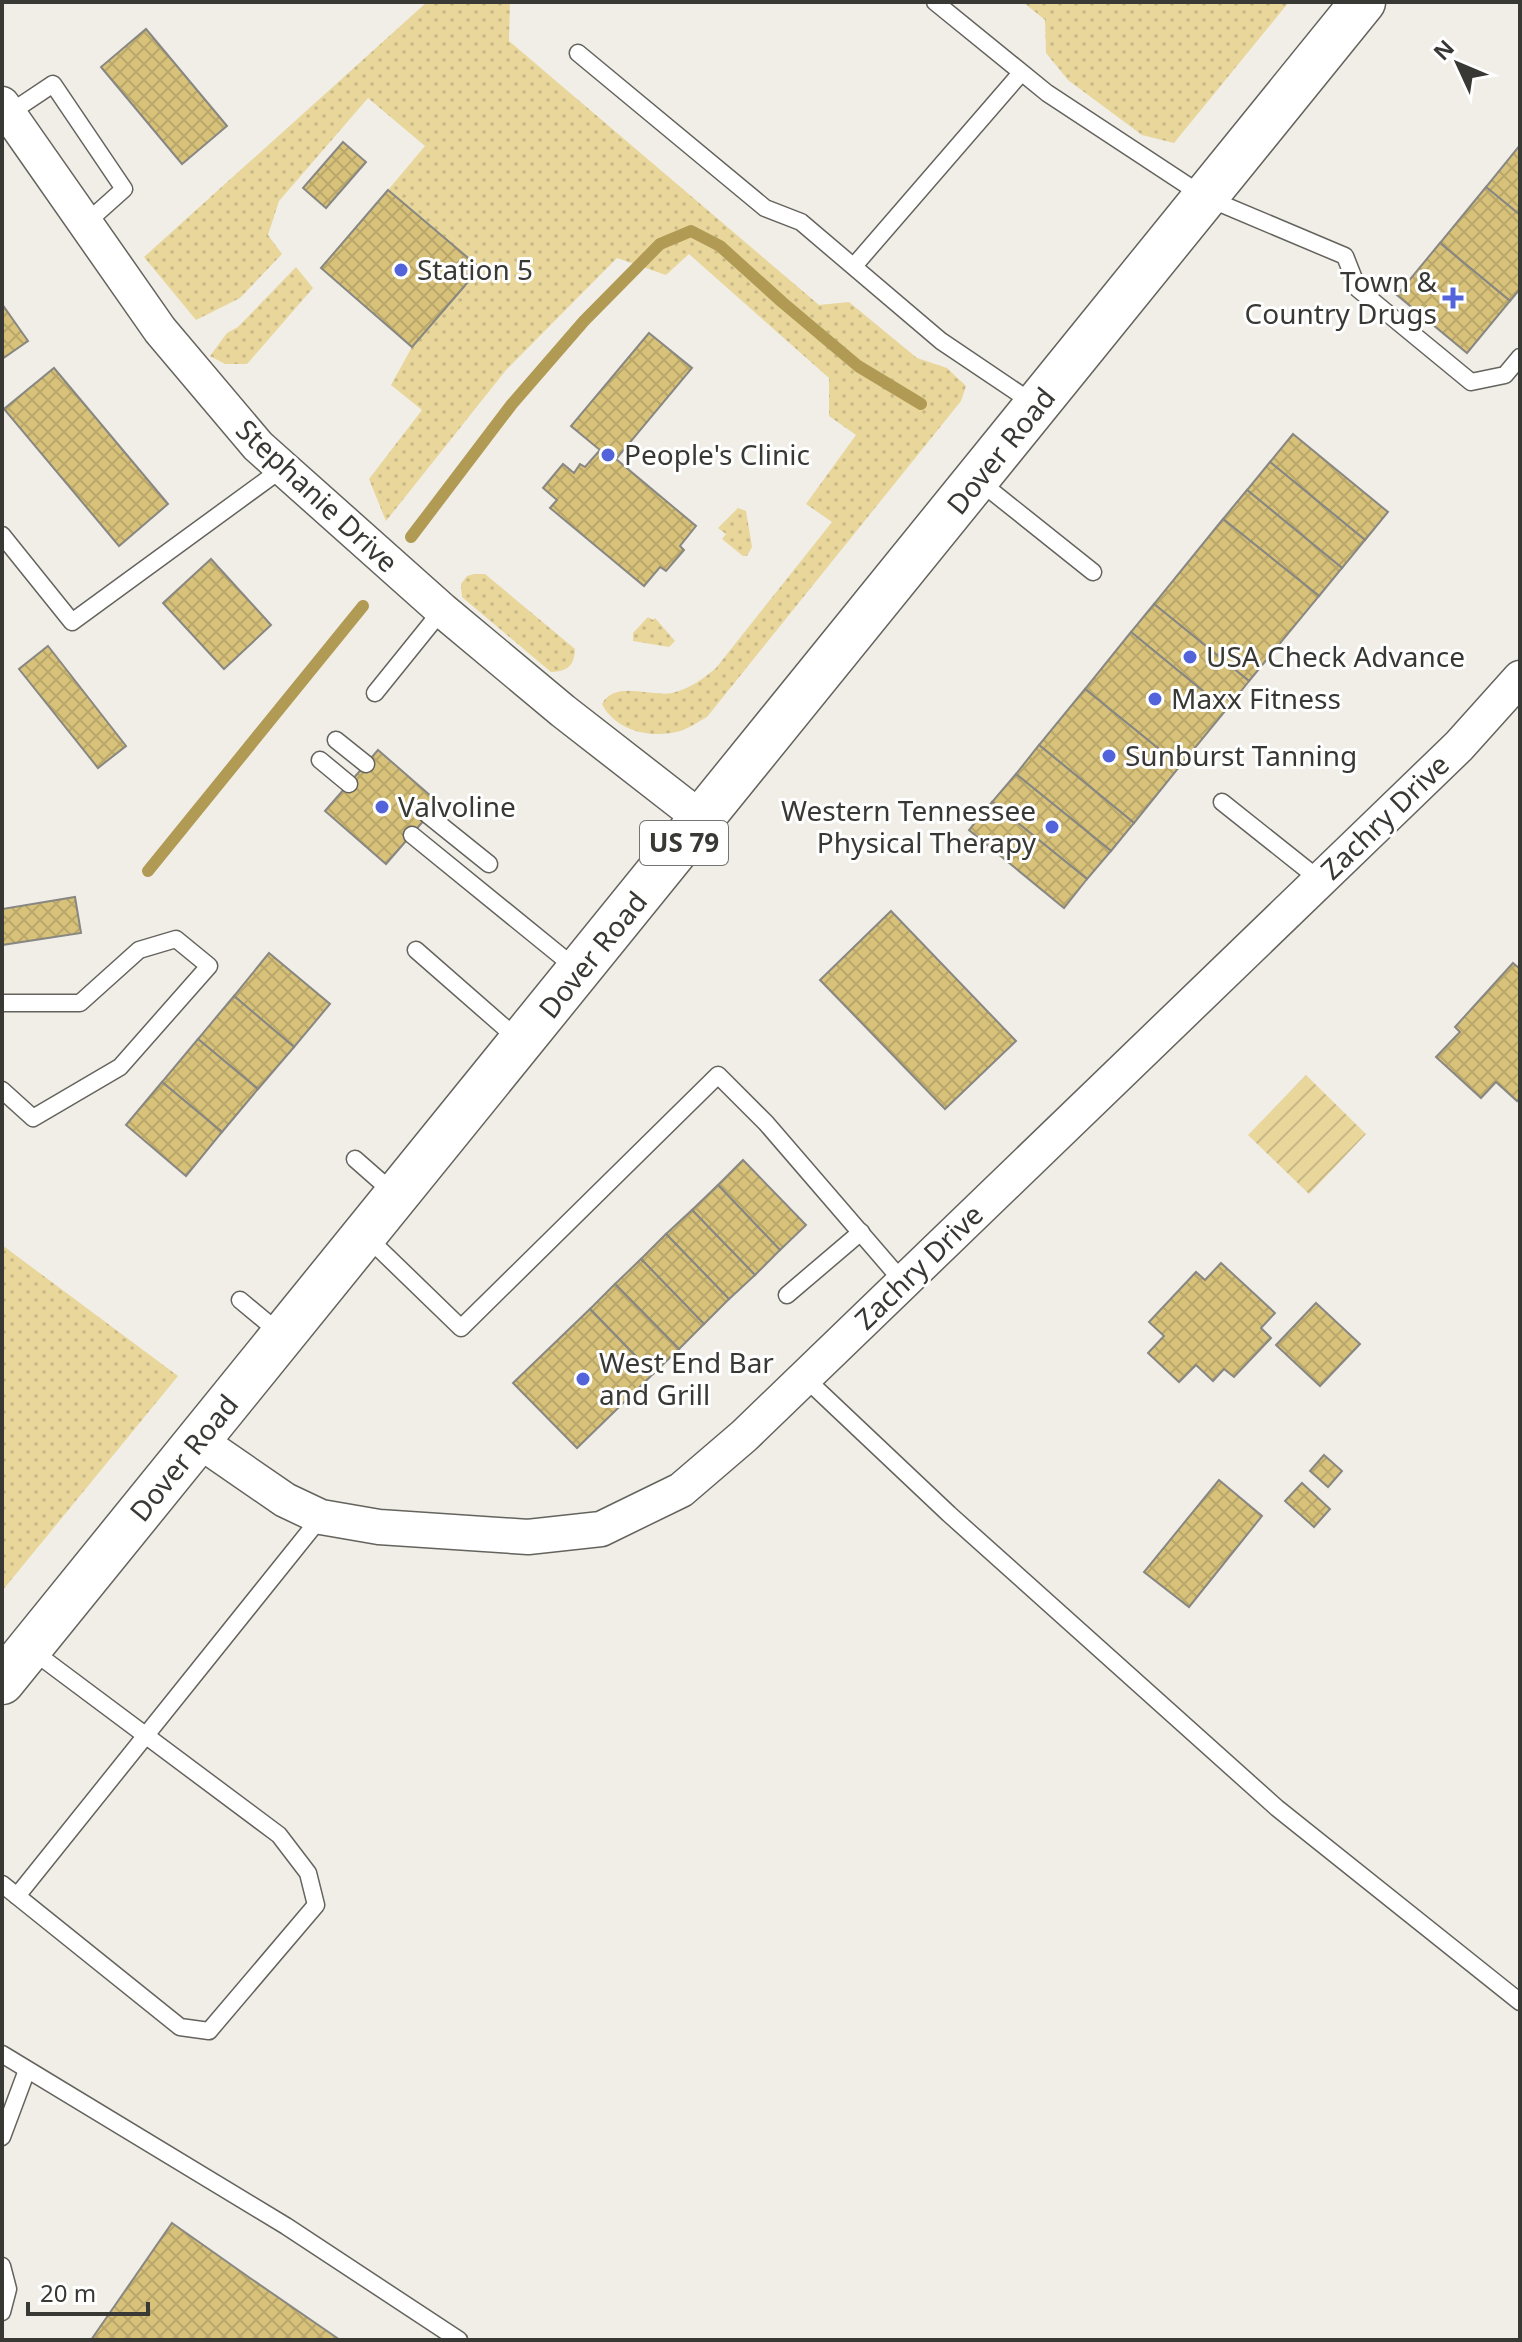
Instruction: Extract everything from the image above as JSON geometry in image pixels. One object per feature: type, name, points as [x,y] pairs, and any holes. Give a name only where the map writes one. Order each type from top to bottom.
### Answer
[{"type":"main road","name":"Dover Road","points":[[2,1682],[1363,2]]},
{"type":"street","name":"Stephanie Drive","points":[[4,112],[160,330],[258,446],[442,610],[563,711],[703,820]]},
{"type":"street","name":"Zachry Drive","points":[[198,1440],[285,1500],[321,1517],[379,1527],[528,1537],[601,1529],[681,1490],[805,1378],[1459,746],[1520,678]]},
{"type":"lane","points":[[935,2],[1047,93],[1205,197],[1345,256],[1358,289],[1471,382],[1505,375],[1520,357]]},
{"type":"lane","points":[[578,53],[765,208],[801,222],[941,341],[1037,406]]},
{"type":"lane","points":[[854,266],[1021,73]]},
{"type":"lane","points":[[4,112],[53,84],[124,189],[86,223]]},
{"type":"lane","points":[[2,535],[72,622],[283,468]]},
{"type":"lane","points":[[977,480],[1093,572]]},
{"type":"lane","points":[[375,693],[442,610]]},
{"type":"lane","points":[[336,740],[366,764]]},
{"type":"lane","points":[[320,760],[349,784]]},
{"type":"lane","points":[[1222,802],[1320,880]]},
{"type":"lane","points":[[428,815],[489,864]]},
{"type":"lane","points":[[412,835],[579,971]]},
{"type":"lane","points":[[2,1003],[80,1003],[139,950],[176,939],[209,966],[120,1067],[33,1118],[2,1090]]},
{"type":"lane","points":[[416,950],[522,1042]]},
{"type":"lane","points":[[365,1235],[461,1328],[718,1075],[766,1123],[904,1283]]},
{"type":"lane","points":[[355,1159],[397,1196]]},
{"type":"lane","points":[[787,1295],[861,1232]]},
{"type":"lane","points":[[240,1300],[283,1336]]},
{"type":"lane","points":[[805,1378],[949,1514],[1277,1808],[1520,2002]]},
{"type":"lane","points":[[17,1896],[321,1517]]},
{"type":"lane","points":[[2,1884],[180,2027],[209,2031],[316,1905],[308,1873],[279,1835],[29,1648]]},
{"type":"lane","points":[[2,2054],[286,2226],[459,2340]]},
{"type":"lane","points":[[2,2137],[27,2070]]},
{"type":"lane","points":[[2,2266],[8,2289],[2,2312]]},
{"type":"shaded area","points":[[427,2],[510,2],[509,41],[819,305],[849,302],[917,358],[947,368],[966,386],[961,401],[707,717],[683,730],[660,734],[637,731],[617,721],[602,704],[608,697],[624,691],[672,693],[696,683],[716,668],[832,522],[806,504],[856,435],[829,416],[829,378],[689,254],[666,275],[617,258],[506,370],[386,521],[369,479],[422,410],[391,385],[412,347],[480,268],[388,190],[425,146],[368,98],[279,201],[268,235],[282,254],[240,298],[196,320],[144,257]]},
{"type":"shaded area","points":[[1023,2],[1289,2],[1174,143],[1142,135],[1068,80],[1046,53],[1045,20]]},
{"type":"shaded area","points":[[296,267],[313,288],[247,364],[225,364],[210,356],[227,333],[238,327]]},
{"type":"shaded area","points":[[738,508],[746,511],[752,547],[747,556],[722,539],[726,534],[718,528]]},
{"type":"shaded area","points":[[485,574],[575,649],[569,666],[551,672],[462,597],[461,584],[467,576]]},
{"type":"shaded area","points":[[648,617],[655,618],[675,641],[669,647],[633,641],[633,633]]},
{"type":"shaded area","points":[[1306,1075],[1366,1134],[1309,1194],[1248,1135]]},
{"type":"shaded area","points":[[2,1245],[178,1376],[2,1591]]},
{"type":"building","points":[[146,29],[227,126],[182,164],[101,67]]},
{"type":"building","points":[[343,142],[366,162],[326,208],[303,188]]},
{"type":"building","points":[[1520,145],[1520,215],[1486,187]]},
{"type":"building","points":[[1486,187],[1520,215],[1520,289],[1510,301],[1440,243]]},
{"type":"building","name":"Station 5","points":[[388,190],[480,268],[412,347],[321,268]]},
{"type":"building","name":"Town & Country Drugs","points":[[1440,243],[1510,301],[1467,353],[1397,295]]},
{"type":"building","points":[[2,304],[28,341],[2,359]]},
{"type":"building","name":"People's Clinic","points":[[649,333],[692,368],[616,459],[696,526],[680,546],[684,550],[666,571],[660,567],[644,586],[550,508],[557,500],[543,488],[563,464],[574,473],[580,464],[585,467],[600,450],[571,426]]},
{"type":"building","points":[[54,368],[168,504],[119,546],[4,409]]},
{"type":"building","points":[[1293,434],[1388,512],[1365,540],[1270,462]]},
{"type":"building","points":[[1270,462],[1365,540],[1342,568],[1247,490]]},
{"type":"building","points":[[1247,490],[1342,568],[1319,596],[1223,519]]},
{"type":"building","points":[[1223,519],[1319,596],[1249,681],[1154,604]]},
{"type":"building","points":[[211,559],[271,625],[224,669],[163,603]]},
{"type":"building","name":"USA Check Advance","points":[[1154,604],[1249,681],[1226,710],[1131,632]]},
{"type":"building","name":"Maxx Fitness","points":[[1131,632],[1226,710],[1180,766],[1085,689]]},
{"type":"building","points":[[48,646],[126,746],[98,768],[19,669]]},
{"type":"building","name":"Sunburst Tanning","points":[[1085,689],[1180,766],[1134,823],[1039,745]]},
{"type":"building","points":[[1039,745],[1134,823],[1111,851],[1016,774]]},
{"type":"building","name":"Valvoline","points":[[378,750],[439,803],[386,864],[325,811]]},
{"type":"building","name":"Western Tennessee Physical Therapy","points":[[1016,774],[1111,851],[1087,879],[992,802]]},
{"type":"building","points":[[992,802],[1087,879],[1064,908],[969,830]]},
{"type":"building","points":[[75,897],[81,933],[2,945],[2,909]]},
{"type":"building","points":[[891,911],[1016,1041],[945,1109],[820,980]]},
{"type":"building","points":[[269,953],[330,1004],[294,1047],[234,996]]},
{"type":"building","points":[[1513,963],[1520,969],[1520,1098],[1517,1101],[1496,1082],[1481,1098],[1436,1057],[1460,1032],[1455,1027]]},
{"type":"building","points":[[234,996],[294,1047],[258,1089],[198,1039]]},
{"type":"building","points":[[198,1039],[258,1089],[222,1132],[162,1082]]},
{"type":"building","points":[[162,1082],[222,1132],[186,1176],[126,1125]]},
{"type":"building","points":[[743,1160],[806,1225],[780,1250],[718,1185]]},
{"type":"building","points":[[718,1185],[780,1250],[755,1275],[692,1210]]},
{"type":"building","points":[[692,1210],[755,1275],[729,1299],[666,1234]]},
{"type":"building","points":[[666,1234],[729,1299],[704,1324],[641,1259]]},
{"type":"building","points":[[641,1259],[704,1324],[679,1349],[615,1284]]},
{"type":"building","points":[[1221,1263],[1275,1313],[1261,1328],[1271,1338],[1234,1377],[1224,1369],[1213,1381],[1196,1365],[1179,1382],[1148,1353],[1164,1336],[1149,1322],[1196,1272],[1205,1280]]},
{"type":"building","points":[[615,1284],[679,1349],[653,1374],[590,1309]]},
{"type":"building","points":[[1316,1303],[1360,1344],[1320,1386],[1276,1345]]},
{"type":"building","name":"West End Bar and Grill","points":[[590,1309],[653,1374],[577,1448],[513,1383]]},
{"type":"building","points":[[1324,1455],[1342,1471],[1328,1487],[1310,1471]]},
{"type":"building","points":[[1219,1480],[1262,1516],[1189,1607],[1144,1572]]},
{"type":"building","points":[[1302,1483],[1330,1509],[1314,1527],[1285,1501]]},
{"type":"building","points":[[172,2223],[250,2278],[340,2340],[91,2340]]},
{"type":"waterway","points":[[411,537],[512,404],[584,321],[660,244],[691,231],[720,246],[858,366],[921,404]]},
{"type":"waterway","points":[[148,871],[363,606]]},
{"type":"place","name":"Station 5","points":[[401,270]]},
{"type":"place","name":"Town & Country Drugs","points":[[1453,298]]},
{"type":"place","name":"People's Clinic","points":[[608,455]]},
{"type":"place","name":"USA Check Advance","points":[[1190,657]]},
{"type":"place","name":"Maxx Fitness","points":[[1155,699]]},
{"type":"place","name":"Sunburst Tanning","points":[[1109,756]]},
{"type":"place","name":"Valvoline","points":[[382,807]]},
{"type":"place","name":"Western Tennessee Physical Therapy","points":[[1052,827]]},
{"type":"place","name":"West End Bar and Grill","points":[[583,1379]]}]
